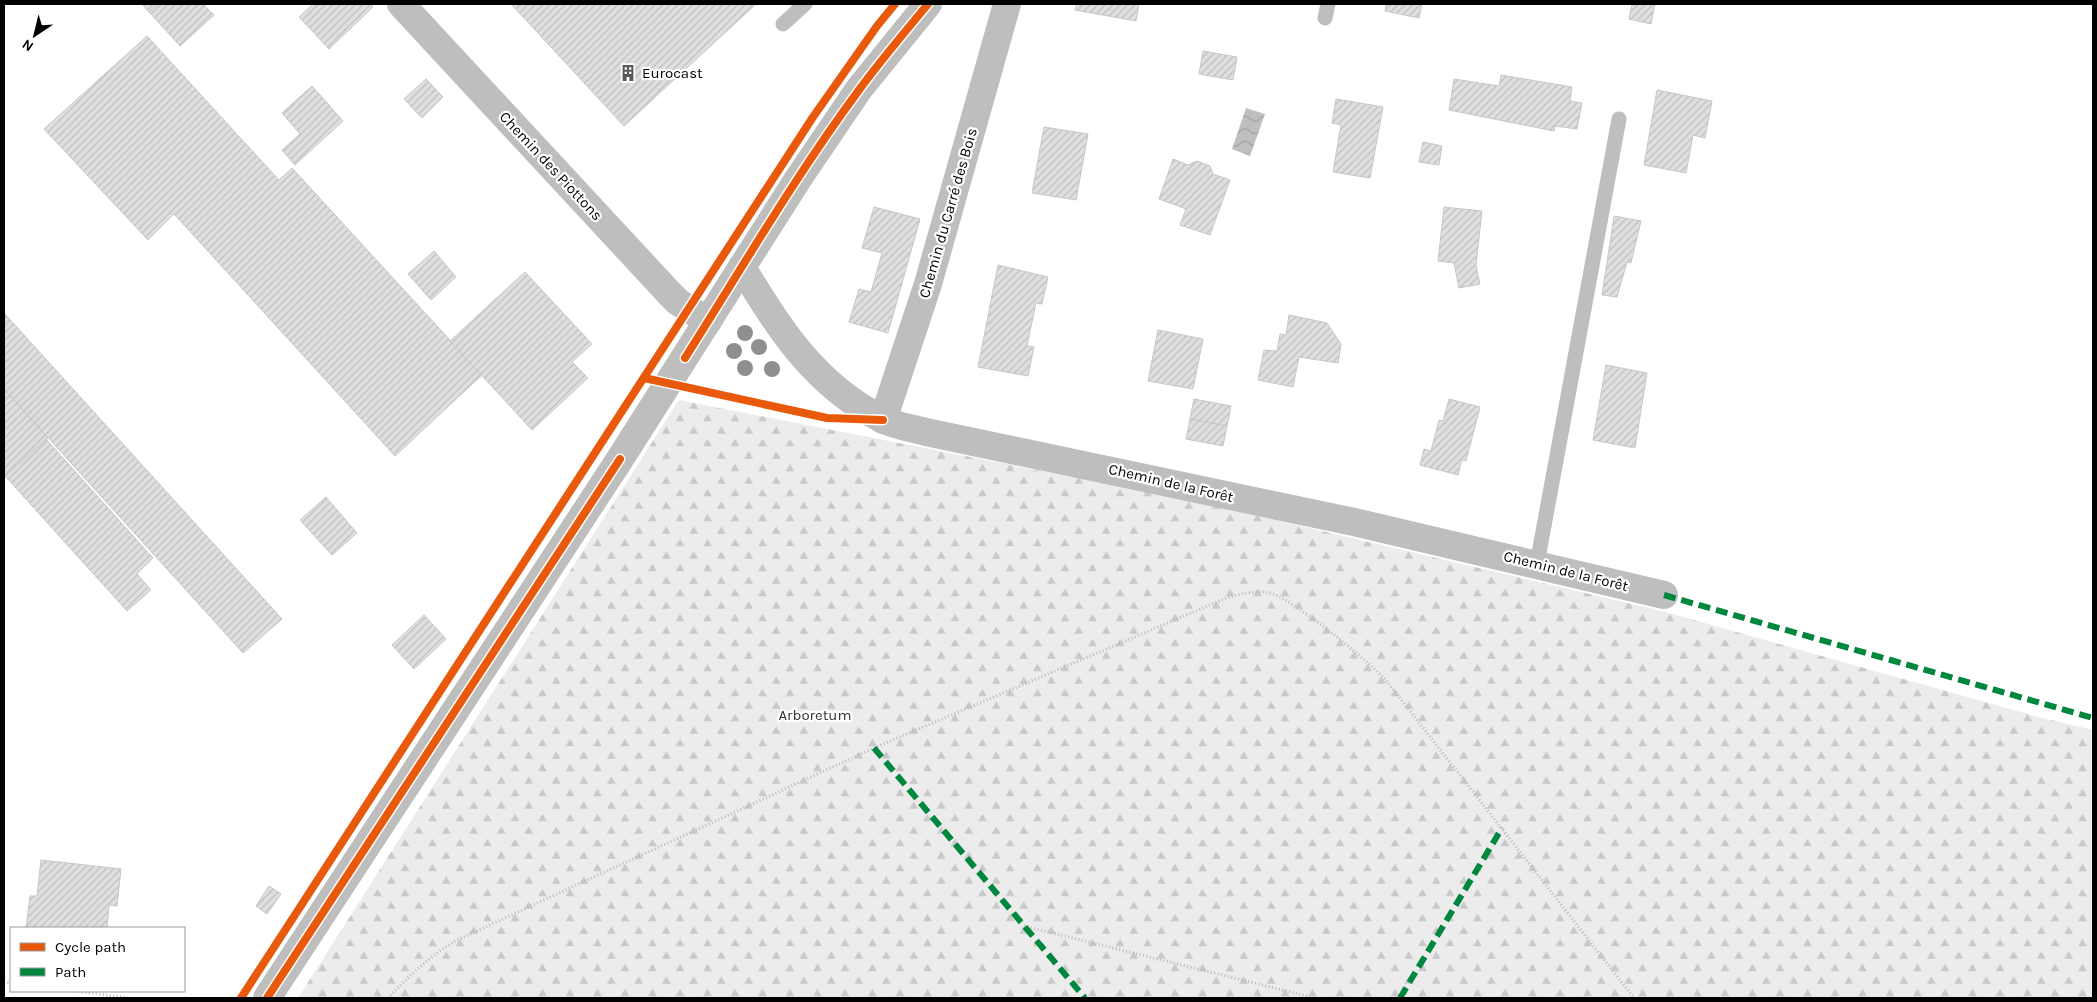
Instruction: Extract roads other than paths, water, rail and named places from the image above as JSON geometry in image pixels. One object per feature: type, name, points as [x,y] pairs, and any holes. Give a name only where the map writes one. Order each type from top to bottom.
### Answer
[{"type":"street","name":"Chemin des Piottons","points":[[401,4],[669,293],[678,302],[708,321]]},
{"type":"street","points":[[267,998],[708,321],[798,179],[859,89],[928,4]]},
{"type":"street","name":"Chemin du Carré des Bois","points":[[883,420],[928,284],[1006,4]]},
{"type":"street","name":"Chemin de la Forêt","points":[[742,267],[780,330],[805,359],[850,399],[883,420],[926,432],[1100,467],[1537,564],[1664,595]]},
{"type":"lane","points":[[783,24],[805,4]]},
{"type":"lane","points":[[1537,564],[1619,119]]},
{"type":"water","points":[[1246,108],[1265,114],[1250,156],[1232,149]]},
{"type":"place","name":"Eurocast","points":[[628,73]]},
{"type":"park label","name":"Arboretum","points":[[815,715]]}]
